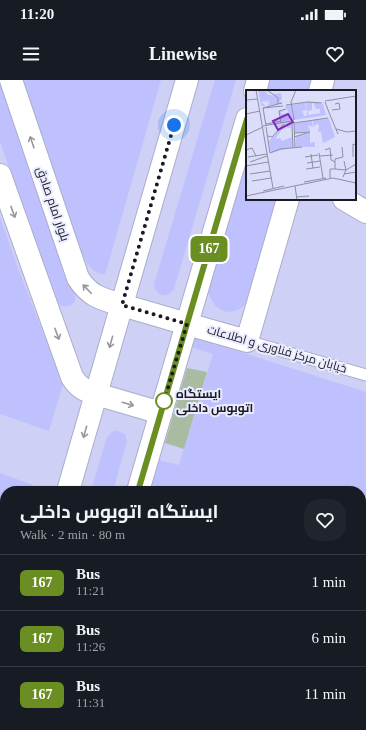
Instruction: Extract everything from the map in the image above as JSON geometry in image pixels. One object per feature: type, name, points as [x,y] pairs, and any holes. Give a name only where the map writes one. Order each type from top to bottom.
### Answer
[{"type":"main road","name":"بلوار امام صادق","points":[[11,80],[78,278],[95,296],[187,324]]},
{"type":"main road","points":[[69,486],[187,80]]},
{"type":"main road","points":[[255,90],[258,80]]},
{"type":"main road","points":[[320,90],[323,80]]},
{"type":"main road","points":[[139,486],[246,122]]},
{"type":"main road","points":[[0,175],[72,377],[79,387],[85,390],[161,413]]},
{"type":"main road","points":[[247,341],[288,200]]},
{"type":"main road","points":[[346,200],[366,212]]},
{"type":"main road","name":"خیابان مرکز فناوری و اطلاعات","points":[[187,324],[247,341]]},
{"type":"lane","name":"خیابان مرکز فناوری و اطلاعات","points":[[247,341],[366,375]]},
{"type":"shaded area","points":[[0,80],[366,80],[366,486],[0,486]]},
{"type":"shaded area","points":[[0,80],[75,293],[76,298],[69,306],[61,306],[55,299],[0,142]]},
{"type":"shaded area","points":[[21,80],[161,80],[105,275],[93,270],[82,253]]},
{"type":"shaded area","points":[[215,80],[236,80],[174,289],[168,294],[162,295],[157,292],[154,284]]},
{"type":"shaded area","points":[[268,80],[313,80],[310,90],[265,90]]},
{"type":"shaded area","points":[[246,157],[246,200],[279,200],[250,299],[238,310],[231,312],[225,311],[219,309],[214,304],[208,289]]},
{"type":"shaded area","points":[[0,217],[63,384],[49,431],[0,414]]},
{"type":"shaded area","points":[[194,337],[366,392],[366,486],[150,486],[158,460],[179,465],[213,354],[191,347]]},
{"type":"shaded area","points":[[118,431],[125,434],[127,441],[114,486],[92,486],[107,437],[112,432]]},
{"type":"shaded area","points":[[0,473],[33,485],[33,486],[0,486]]},
{"type":"building","points":[[187,368],[207,372],[184,449],[165,443]]},
{"type":"bus line","name":"167","points":[[139,486],[246,122]]},
{"type":"place","name":"ایستگاه اتوبوس داخلی","points":[[164,401]]},
{"type":"route","points":[[164,401],[187,324],[122,305],[174,125]]}]
